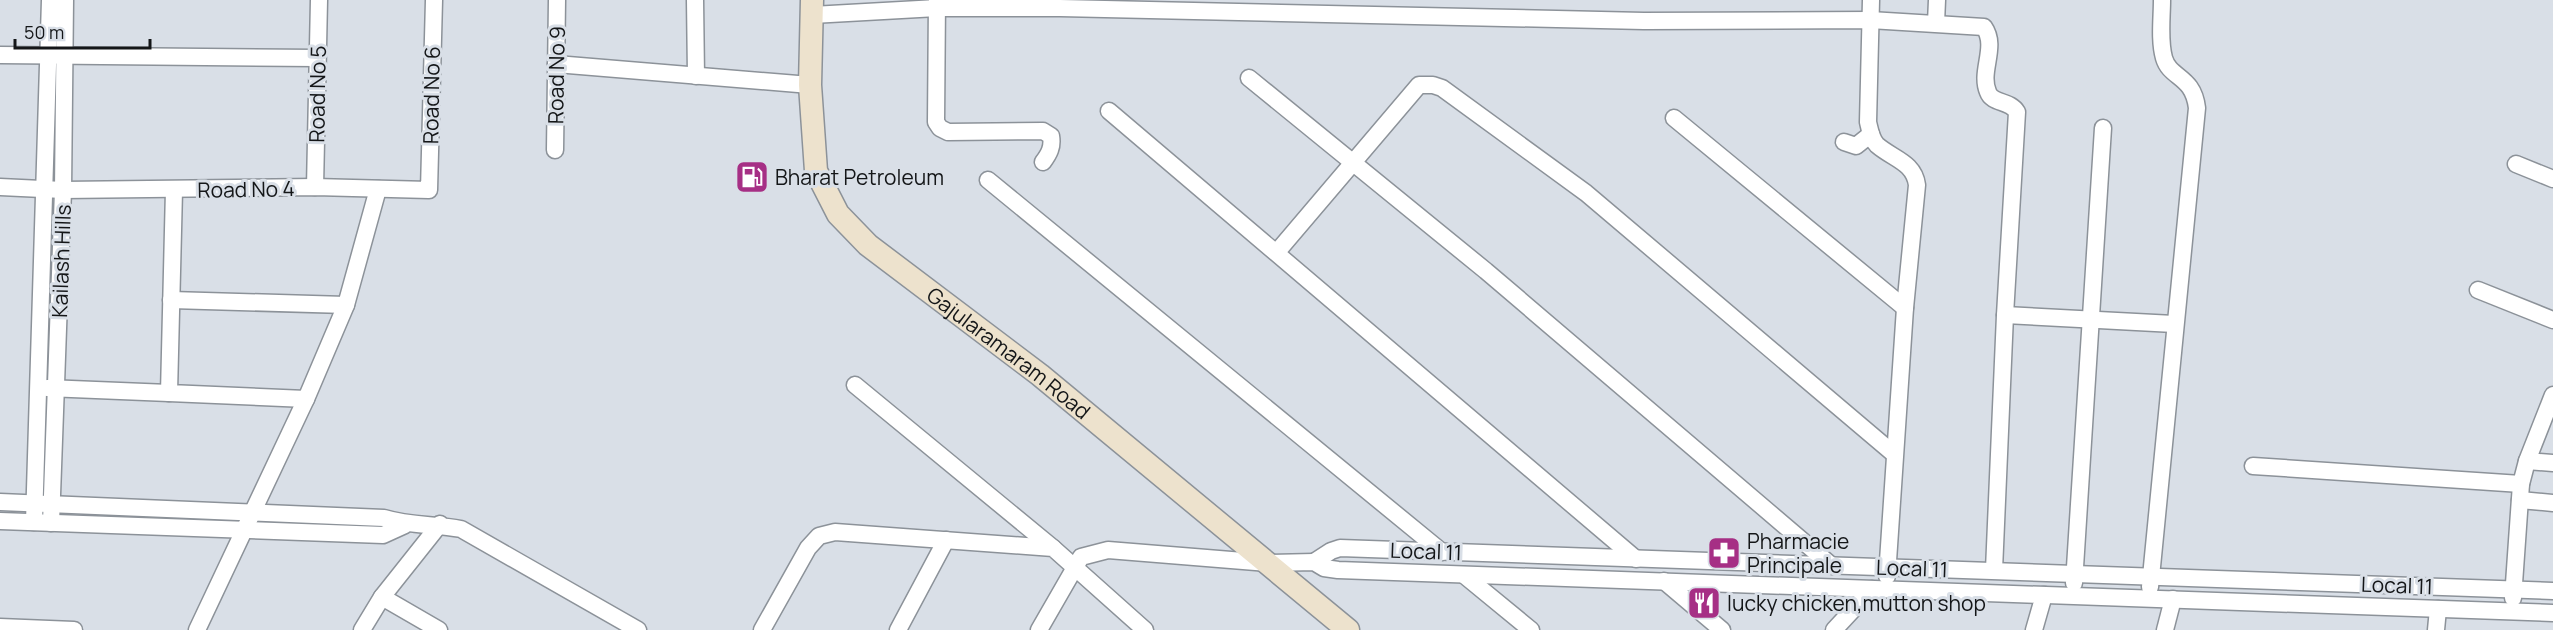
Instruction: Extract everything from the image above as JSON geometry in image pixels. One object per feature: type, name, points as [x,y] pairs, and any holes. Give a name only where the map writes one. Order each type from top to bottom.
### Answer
[{"type":"main road","name":"Gajularamaram Road","points":[[812,8],[810,85],[816,171],[838,214],[868,245],[1040,375],[1348,630]]},
{"type":"street","points":[[43,522],[34,503],[44,190],[57,55],[50,0]]},
{"type":"street","name":"Kailash Hills","points":[[43,522],[51,503],[56,388],[63,190],[57,55],[65,0]]},
{"type":"street","name":"Road No 5","points":[[315,187],[319,0]]},
{"type":"street","name":"Road No 6","points":[[429,190],[434,0]]},
{"type":"street","name":"Road No 9","points":[[555,150],[557,0]]},
{"type":"street","points":[[695,0],[696,76]]},
{"type":"street","points":[[1840,628],[1879,589],[1888,567],[1905,308],[1917,185],[1916,174],[1909,166],[1876,144],[1868,122],[1871,0]]},
{"type":"street","points":[[1936,23],[1937,0]]},
{"type":"street","points":[[2149,599],[2174,324],[2197,108],[2195,95],[2189,84],[2171,69],[2164,59],[2162,0]]},
{"type":"street","points":[[937,4],[936,122],[940,128],[948,132],[1043,131],[1051,136],[1052,143],[1050,153],[1043,162]]},
{"type":"street","points":[[812,8],[937,4],[1522,8],[1644,21],[1870,20],[1984,27],[1990,40],[1986,84],[1988,93],[1993,99],[2009,103],[2017,112],[2005,315],[1994,570]]},
{"type":"street","points":[[0,54],[317,58]]},
{"type":"street","points":[[556,64],[810,85]]},
{"type":"street","points":[[1249,78],[1486,271],[1832,566]]},
{"type":"street","points":[[1276,252],[1419,85],[1434,85],[1442,88],[1586,193],[1894,454]]},
{"type":"street","points":[[1109,111],[1636,559]]},
{"type":"street","points":[[1674,118],[1905,308]]},
{"type":"street","points":[[2074,596],[2103,128]]},
{"type":"street","points":[[1844,142],[1856,146],[1871,134]]},
{"type":"street","points":[[2516,164],[2553,179]]},
{"type":"street","points":[[988,180],[1442,552]]},
{"type":"street","name":"Road No 4","points":[[0,187],[44,190],[315,187],[429,190]]},
{"type":"street","points":[[197,630],[306,399],[346,305],[378,189]]},
{"type":"street","points":[[169,393],[174,190]]},
{"type":"street","points":[[2478,290],[2553,320]]},
{"type":"street","points":[[171,300],[346,305]]},
{"type":"street","points":[[2005,315],[2174,324]]},
{"type":"street","points":[[855,385],[1053,548],[1145,630]]},
{"type":"street","points":[[38,388],[306,399]]},
{"type":"street","points":[[2512,611],[2521,492],[2527,461],[2546,431],[2553,395]]},
{"type":"street","points":[[2527,461],[2553,463]]},
{"type":"street","points":[[2253,466],[2521,492],[2553,503]]},
{"type":"street","points":[[0,502],[384,518],[405,525],[440,524],[461,529],[504,551],[638,630]]},
{"type":"street","points":[[0,521],[383,535],[405,525]]},
{"type":"street","points":[[362,630],[382,597],[440,524]]},
{"type":"street","points":[[762,630],[808,548],[819,536],[835,532],[1053,548]]},
{"type":"street","points":[[897,630],[946,540]]},
{"type":"street","name":"Local 11","points":[[1314,562],[1340,548],[2553,591]]},
{"type":"street","name":"Local 11","points":[[1039,630],[1081,557],[1092,552],[1108,550],[1268,563],[1314,562],[1338,570],[2553,613]]},
{"type":"street","points":[[1501,554],[1501,576]]},
{"type":"street","points":[[1702,583],[1703,561]]},
{"type":"street","points":[[1464,575],[1531,630]]},
{"type":"street","points":[[2260,580],[2260,602]]},
{"type":"street","points":[[1664,581],[1722,630]]},
{"type":"street","points":[[2034,630],[2044,595]]},
{"type":"street","points":[[382,597],[439,630]]},
{"type":"street","points":[[2165,630],[2173,599]]},
{"type":"street","points":[[2436,630],[2438,609]]},
{"type":"street","points":[[0,627],[74,630]]},
{"type":"place","name":"Bharat Petroleum","points":[[752,177]]},
{"type":"place","name":"Pharmacie Principale","points":[[1724,553]]},
{"type":"place","name":"lucky chicken,mutton shop","points":[[1704,603]]}]
